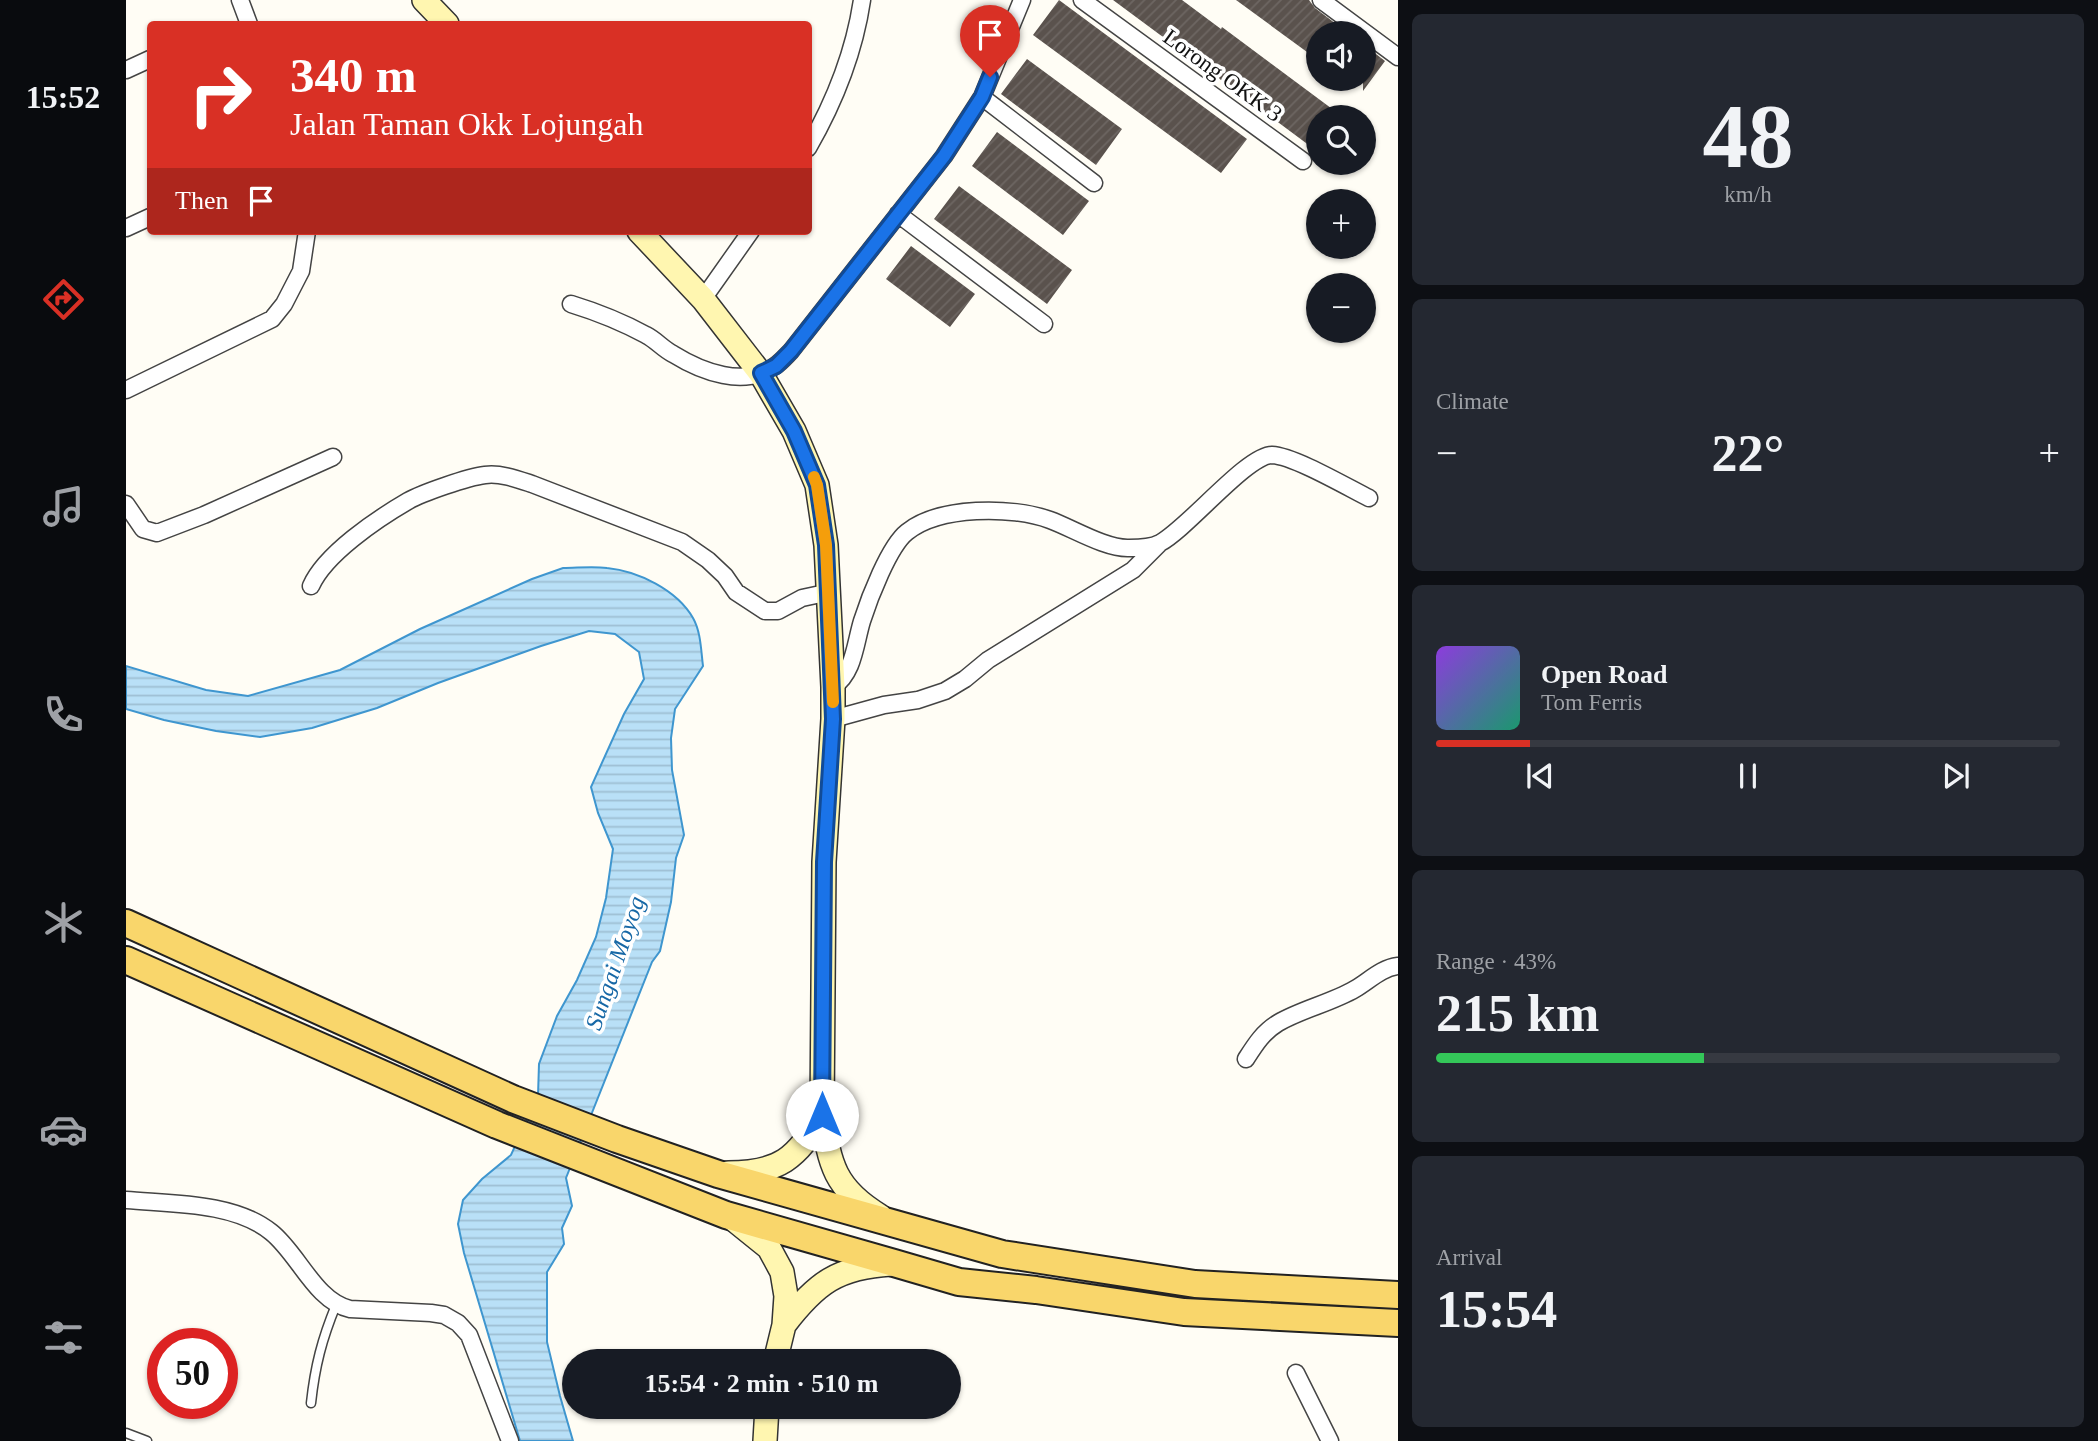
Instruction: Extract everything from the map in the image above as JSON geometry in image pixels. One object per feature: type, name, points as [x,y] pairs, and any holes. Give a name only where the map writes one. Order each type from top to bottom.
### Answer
[{"type":"main road","points":[[424,0],[444,21]]},
{"type":"main road","points":[[643,235],[703,299],[761,373],[794,431],[817,485],[830,592],[833,687],[824,862],[822,1115],[827,1149],[835,1174],[849,1193],[895,1225]]},
{"type":"main road","points":[[126,923],[513,1099],[718,1174],[1002,1254],[1195,1284],[1398,1296]]},
{"type":"main road","points":[[126,960],[497,1125],[726,1215],[894,1264],[960,1282],[1036,1290],[1184,1312],[1398,1323]]},
{"type":"main road","points":[[718,1174],[753,1173],[774,1167],[791,1156],[808,1138],[822,1115]]},
{"type":"main road","points":[[726,1215],[769,1248],[782,1272],[786,1296],[778,1349]]},
{"type":"main road","points":[[783,1325],[799,1304],[822,1283],[865,1265],[894,1264]]},
{"type":"main road","points":[[765,1441],[766,1419]]},
{"type":"street","points":[[240,0],[248,21]]},
{"type":"street","points":[[812,141],[831,106],[849,62],[862,0]]},
{"type":"street","points":[[570,304],[593,311],[641,333],[672,354],[712,373],[739,377],[761,373],[776,366],[791,351],[944,156],[982,97],[1022,0]]},
{"type":"street","name":"Lorong OKK 3","points":[[1082,0],[1303,162]]},
{"type":"street","points":[[1321,0],[1398,57]]},
{"type":"street","points":[[126,70],[147,60]]},
{"type":"street","points":[[982,97],[1094,183]]},
{"type":"street","points":[[898,214],[1044,324]]},
{"type":"street","points":[[126,228],[147,218]]},
{"type":"street","points":[[126,390],[272,319],[284,304],[300,271],[306,235]]},
{"type":"street","points":[[703,299],[748,235]]},
{"type":"street","points":[[833,719],[884,705],[918,700],[945,691],[965,679],[988,660],[1133,570],[1158,544],[1251,463],[1271,455],[1298,462],[1369,498]]},
{"type":"street","points":[[126,504],[144,529],[157,533],[204,515],[333,457]]},
{"type":"street","points":[[311,586],[316,575],[343,546],[409,500],[485,475],[510,477],[533,484],[682,542],[725,576],[736,592],[765,611],[778,611],[802,598],[830,592]]},
{"type":"street","points":[[833,687],[842,681],[849,670],[863,618],[891,552],[904,534],[919,523],[942,514],[971,511],[1023,513],[1047,519],[1127,549],[1158,544]]},
{"type":"street","points":[[1246,1059],[1258,1038],[1279,1022],[1337,998],[1376,975],[1398,966]]},
{"type":"street","points":[[126,1200],[214,1208],[241,1215],[271,1232],[336,1305],[350,1309],[431,1313],[458,1322],[469,1335],[510,1441]]},
{"type":"street","points":[[1296,1373],[1330,1441]]},
{"type":"lane","points":[[311,1403],[314,1368],[336,1305]]},
{"type":"lane","points":[[126,1433],[147,1441]]},
{"type":"water","name":"Sungai Moyog","points":[[596,567],[631,573],[656,584],[677,599],[696,623],[703,666],[675,709],[671,738],[672,770],[684,835],[676,858],[671,902],[660,951],[652,962],[566,1178],[572,1206],[562,1228],[564,1244],[547,1272],[547,1342],[562,1403],[562,1419],[567,1419],[573,1441],[520,1441],[464,1253],[458,1224],[463,1200],[482,1179],[511,1155],[538,1096],[539,1064],[557,1016],[596,937],[606,898],[613,849],[591,787],[624,714],[644,679],[639,652],[615,634],[589,631],[438,683],[377,708],[312,728],[260,737],[216,731],[126,709],[126,666],[206,690],[248,696],[340,670],[420,629],[563,568]]},
{"type":"building","points":[[1059,0],[1247,139],[1221,173],[1033,35]]},
{"type":"building","points":[[1113,0],[1182,0],[1221,29],[1222,27],[1327,105],[1306,105],[1306,143]]},
{"type":"building","points":[[1236,0],[1309,0],[1332,21],[1306,21],[1306,51]]},
{"type":"building","points":[[1376,54],[1385,61],[1376,73]]},
{"type":"building","points":[[1027,59],[1122,129],[1096,165],[1001,94]]},
{"type":"building","points":[[997,132],[1089,201],[1063,235],[972,166]]},
{"type":"building","points":[[959,186],[1072,270],[1047,304],[934,219]]},
{"type":"building","points":[[911,246],[975,294],[950,327],[886,279]]},
{"type":"slow traffic","points":[[814,477],[826,545],[830,592],[833,702]]},
{"type":"route","points":[[822,1115],[824,862],[833,719],[830,592],[817,485],[794,431],[761,373],[776,366],[791,351],[944,156],[982,97],[990,77]]}]
